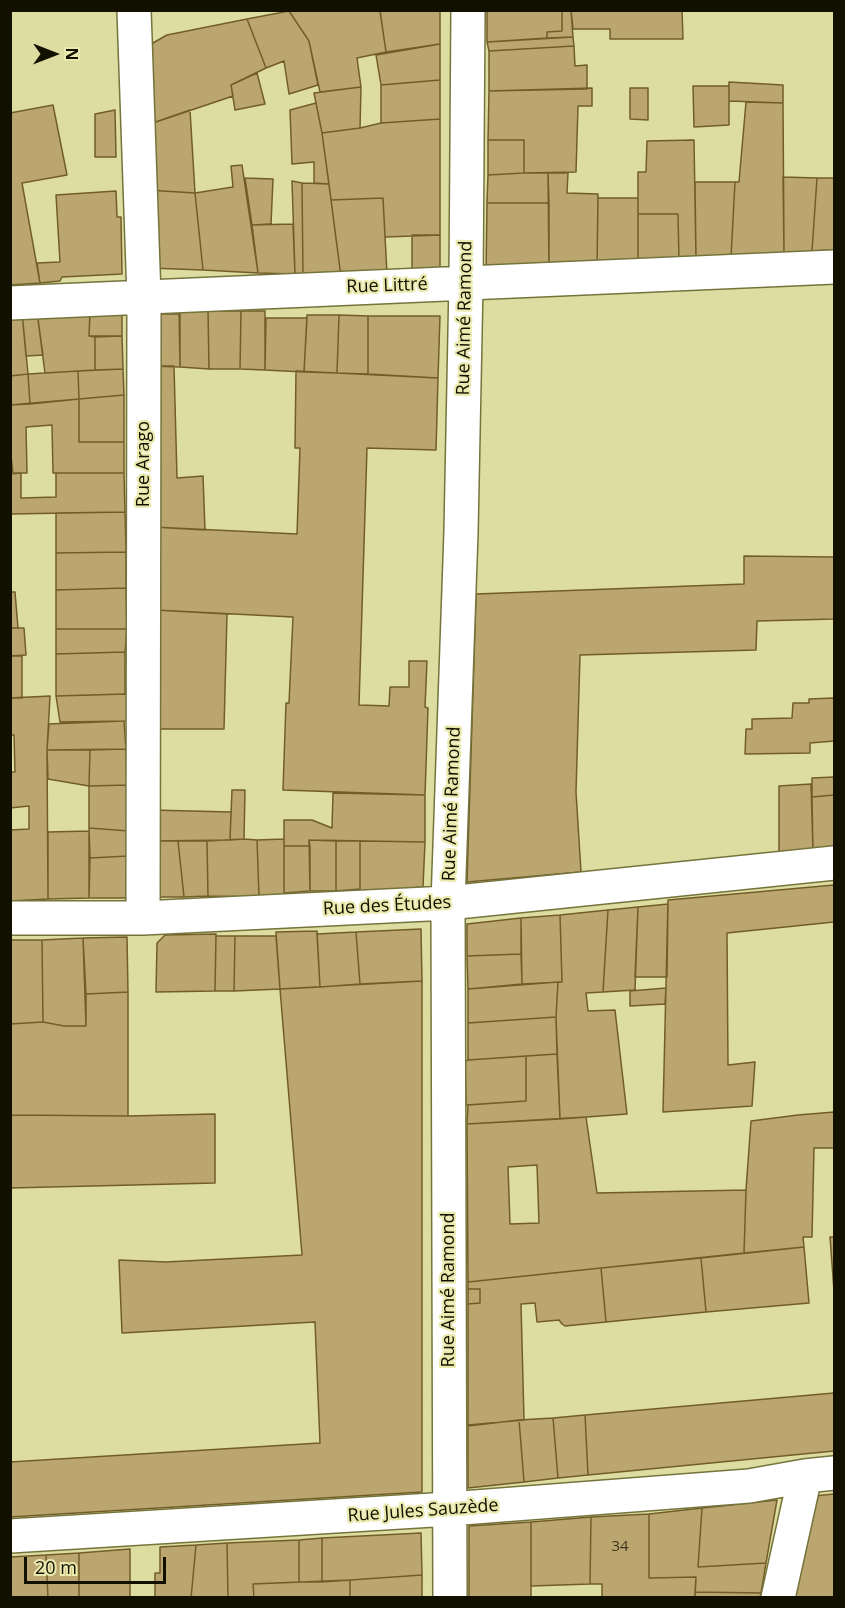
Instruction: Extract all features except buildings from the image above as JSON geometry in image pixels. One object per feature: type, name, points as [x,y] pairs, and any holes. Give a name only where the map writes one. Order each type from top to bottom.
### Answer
[{"type":"street","name":"Rue Arago","points":[[134,10],[144,297],[143,918]]},
{"type":"street","name":"Rue Aimé Ramond","points":[[450,1598],[448,903],[466,283],[468,10]]},
{"type":"street","name":"Rue Littré","points":[[10,303],[834,267]]},
{"type":"street","name":"Rue des Études","points":[[10,918],[143,918],[448,903],[834,863]]},
{"type":"street","name":"Rue Jules Sauzède","points":[[10,1536],[449,1509],[749,1486],[820,1475]]},
{"type":"street","points":[[778,1598],[820,1475]]}]
